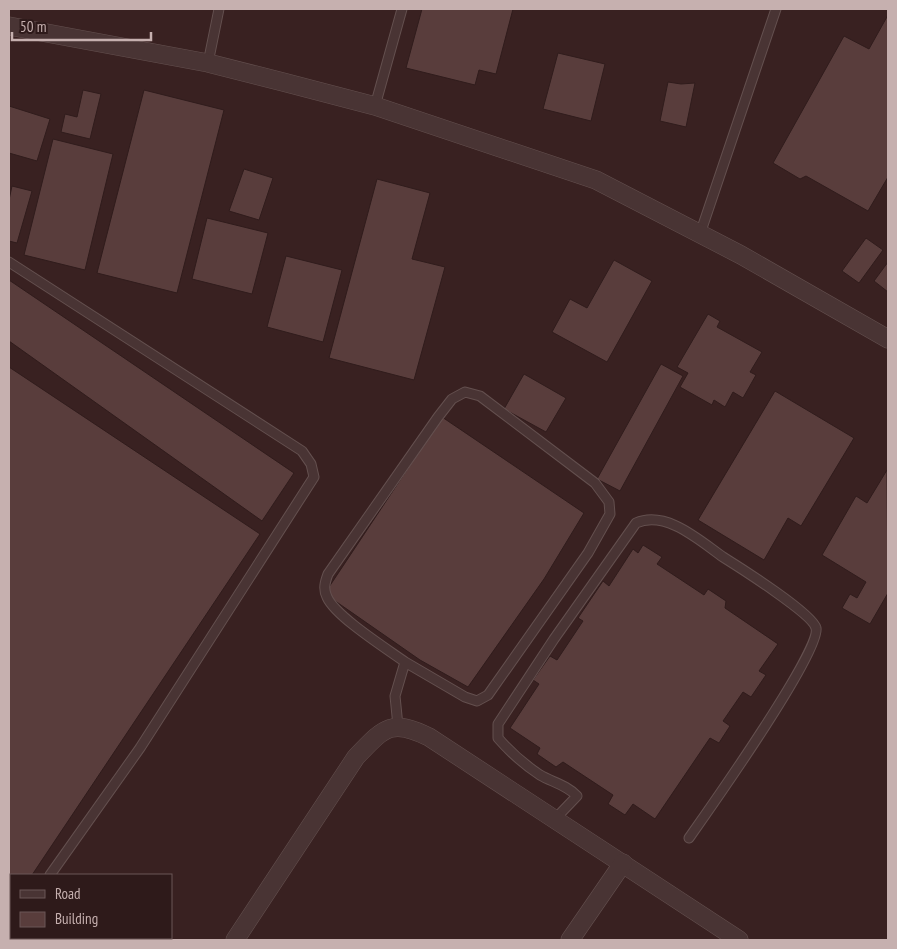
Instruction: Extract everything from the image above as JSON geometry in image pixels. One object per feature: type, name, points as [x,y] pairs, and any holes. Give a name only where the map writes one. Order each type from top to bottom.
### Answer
[{"type":"street","points":[[9,26],[208,63],[375,106],[596,180],[700,234],[888,339]]},
{"type":"street","points":[[235,940],[356,758],[379,734],[398,726],[409,727],[430,737],[739,940]]},
{"type":"street","points":[[570,940],[623,863]]},
{"type":"lane","points":[[208,63],[219,9]]},
{"type":"lane","points":[[375,106],[402,9]]},
{"type":"lane","points":[[700,234],[776,9]]},
{"type":"lane","points":[[9,262],[302,451],[311,464],[314,477],[140,748],[51,874]]},
{"type":"lane","points":[[465,392],[480,396],[595,483],[609,502],[610,514],[588,552],[488,695],[477,701],[465,697],[405,662],[336,610],[327,597],[324,586],[328,574],[438,417],[452,399],[465,392]]},
{"type":"lane","points":[[555,819],[577,796],[566,788],[540,775],[507,748],[498,738],[498,724],[554,639],[636,524],[647,518],[661,520],[690,534],[810,618],[816,628],[816,638],[799,672],[689,838]]},
{"type":"lane","points":[[398,726],[395,696],[405,662]]},
{"type":"building","points":[[422,9],[513,9],[496,74],[479,70],[475,85],[406,68]]},
{"type":"building","points":[[888,15],[888,177],[868,211],[806,176],[800,179],[773,163],[844,36],[869,49]]},
{"type":"building","points":[[558,53],[605,64],[591,121],[543,109]]},
{"type":"building","points":[[668,82],[681,84],[695,83],[686,127],[660,121]]},
{"type":"building","points":[[83,90],[101,94],[90,139],[61,132],[65,114],[77,117]]},
{"type":"building","points":[[144,90],[224,110],[177,293],[97,273]]},
{"type":"building","points":[[9,106],[50,119],[37,161],[9,153]]},
{"type":"building","points":[[53,139],[113,154],[85,270],[24,255]]},
{"type":"building","points":[[244,169],[273,178],[259,220],[229,211]]},
{"type":"building","points":[[377,179],[430,193],[412,259],[445,267],[414,380],[329,358]]},
{"type":"building","points":[[12,186],[32,191],[17,243],[9,241],[9,200]]},
{"type":"building","points":[[207,218],[268,233],[252,294],[192,279]]},
{"type":"building","points":[[866,238],[883,250],[859,283],[842,271]]},
{"type":"building","points":[[286,256],[342,270],[323,342],[267,327]]},
{"type":"building","points":[[614,260],[652,281],[607,362],[552,332],[570,299],[587,308]]},
{"type":"building","points":[[888,262],[888,292],[874,281]]},
{"type":"building","points":[[9,280],[294,473],[262,521],[9,341]]},
{"type":"building","points":[[708,314],[720,321],[717,327],[762,352],[750,372],[756,375],[743,398],[733,392],[725,407],[714,400],[712,405],[680,387],[688,373],[677,367]]},
{"type":"building","points":[[661,364],[683,376],[620,491],[597,479]]},
{"type":"building","points":[[9,367],[260,534],[33,874],[10,874],[9,910]]},
{"type":"building","points":[[524,374],[566,398],[546,432],[504,409]]},
{"type":"building","points":[[775,391],[854,438],[801,526],[788,518],[764,560],[698,520]]},
{"type":"building","points":[[442,417],[584,513],[544,579],[468,687],[420,660],[328,596],[329,587]]},
{"type":"building","points":[[887,470],[888,593],[870,624],[842,608],[850,594],[857,598],[866,582],[822,555],[856,496],[867,503]]},
{"type":"building","points":[[643,545],[662,557],[657,564],[704,595],[708,589],[726,601],[725,608],[778,644],[759,671],[766,675],[751,697],[743,692],[723,721],[730,726],[719,743],[710,738],[655,819],[633,804],[625,815],[608,804],[613,795],[563,762],[556,767],[537,754],[540,748],[510,728],[539,684],[533,680],[550,656],[557,660],[583,621],[578,618],[603,581],[609,586],[633,549],[638,553]]}]
